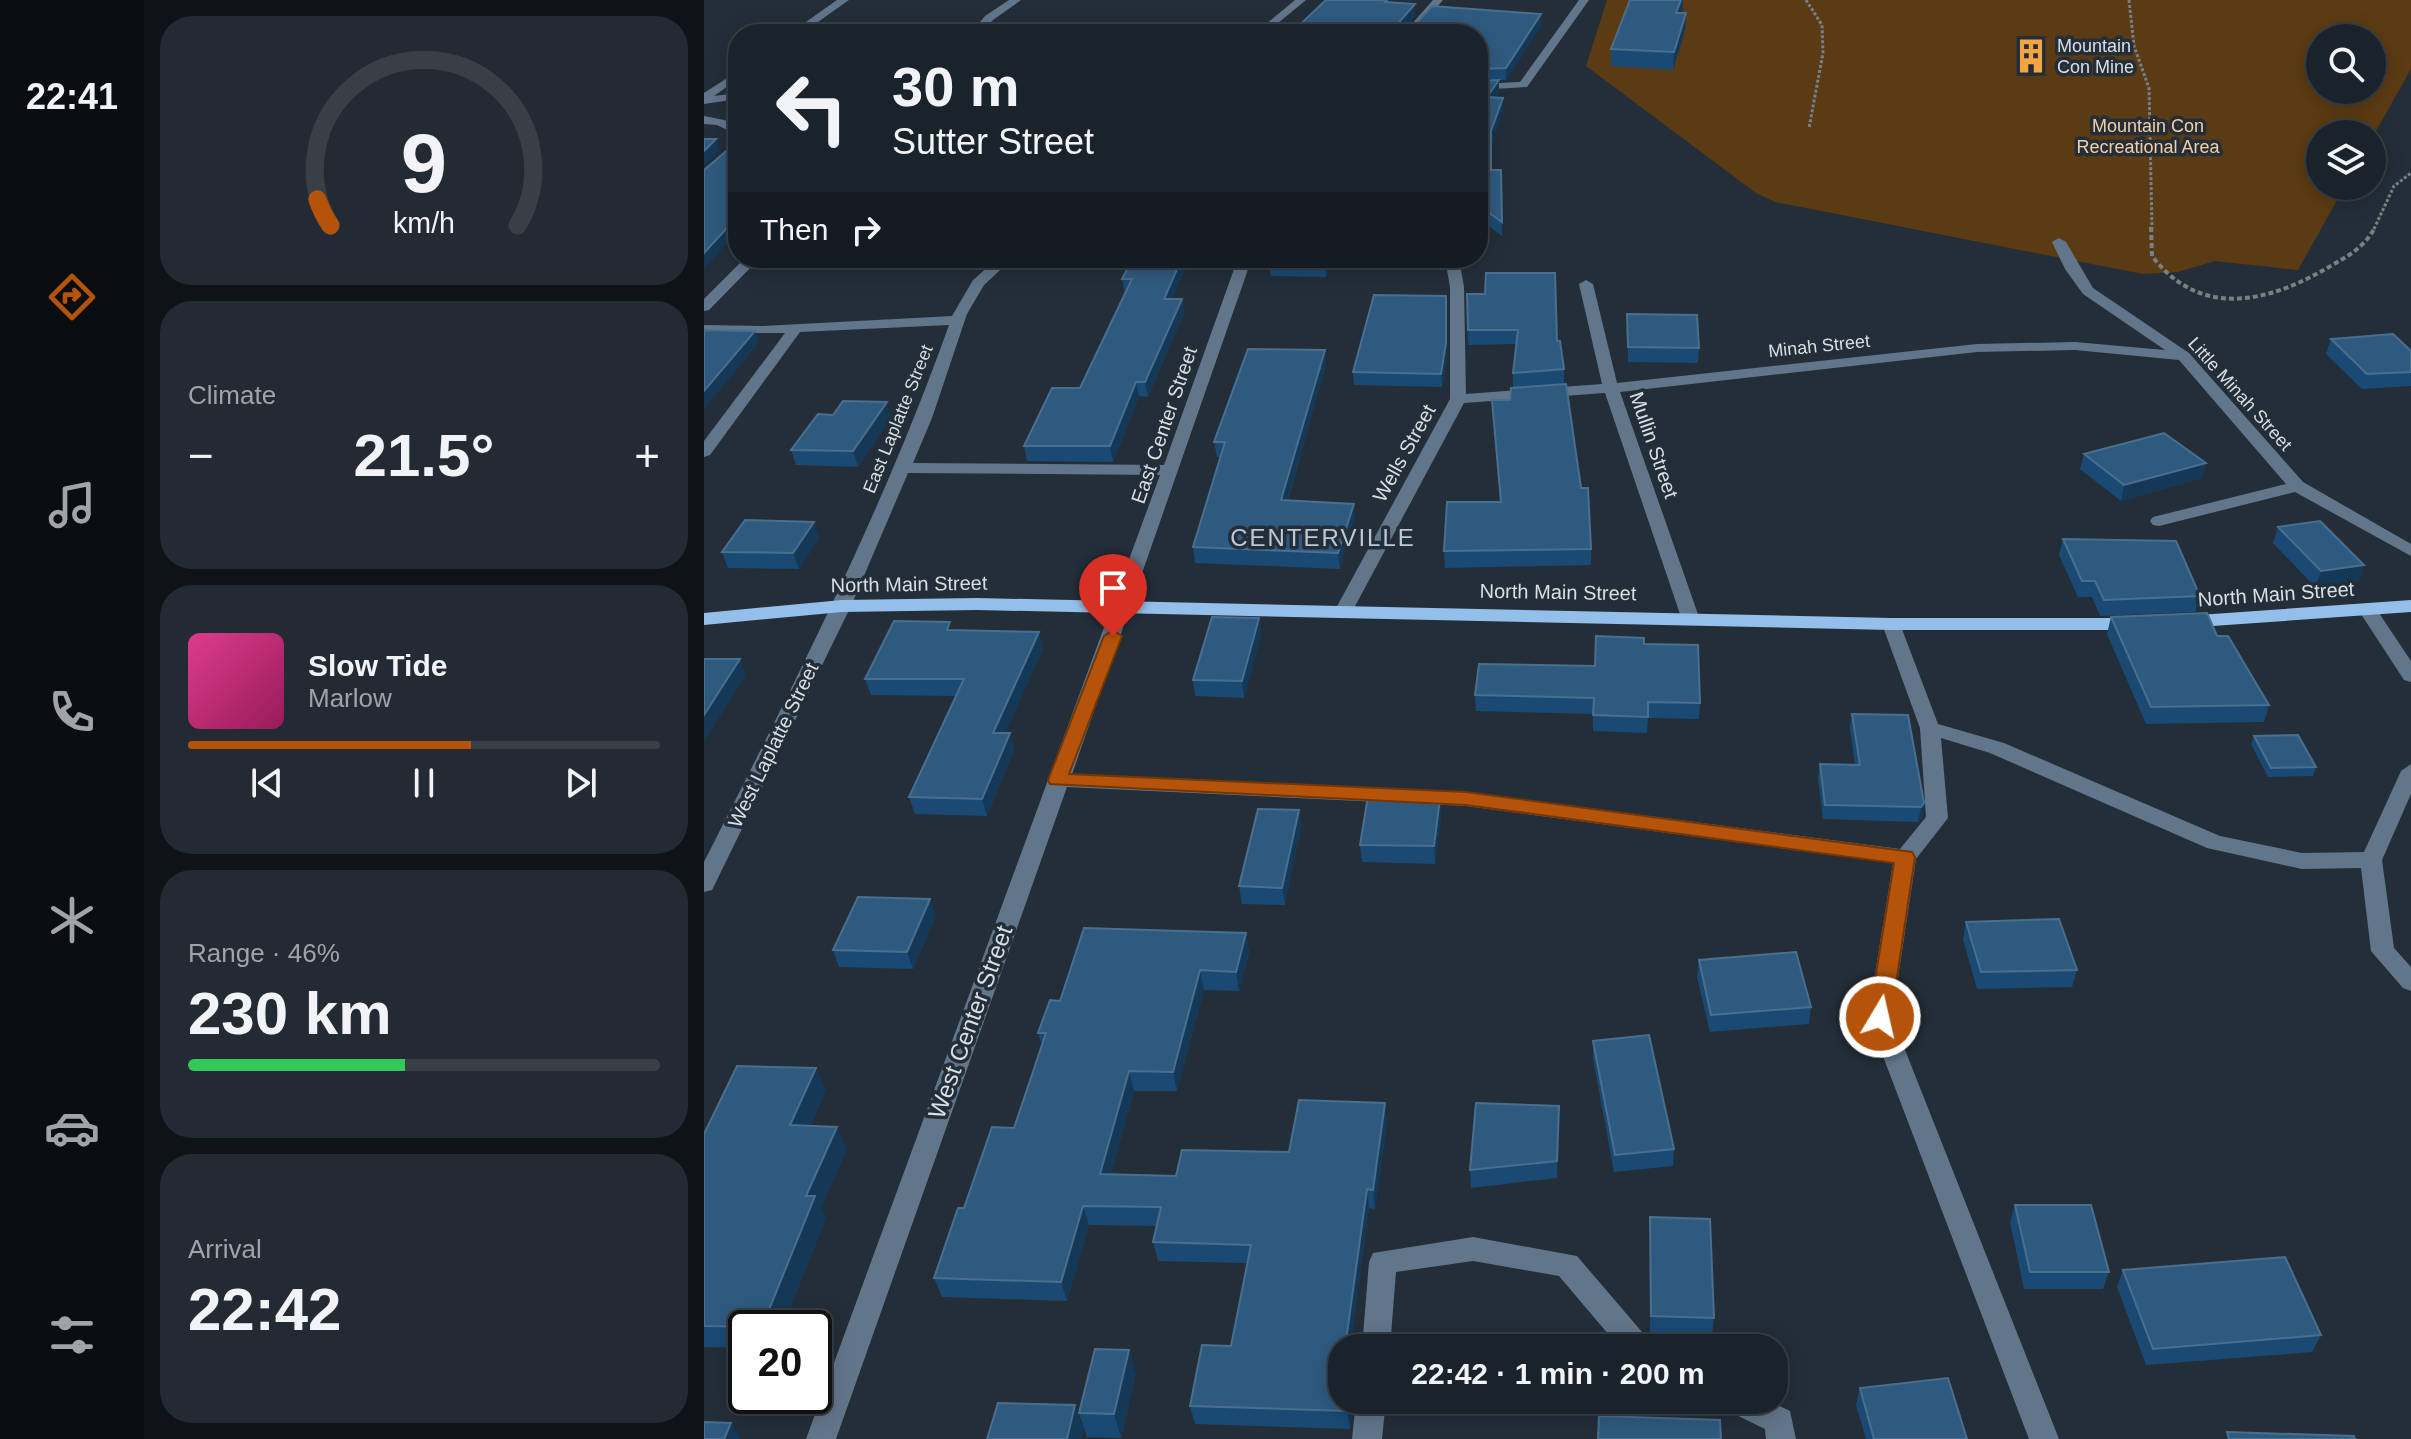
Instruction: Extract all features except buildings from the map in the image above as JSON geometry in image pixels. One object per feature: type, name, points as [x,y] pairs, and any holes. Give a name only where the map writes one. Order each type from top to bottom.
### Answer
[{"type":"main road","name":"North Main Street","points":[[704,619],[842,606],[1124,607],[1690,617],[1891,624],[2144,625],[2411,606]]},
{"type":"street","points":[[809,24],[844,0]]},
{"type":"street","points":[[984,24],[1016,0]]},
{"type":"street","points":[[1271,24],[1301,0]]},
{"type":"street","points":[[1417,24],[1438,0]]},
{"type":"street","points":[[1488,87],[1523,85],[1584,0]]},
{"type":"street","points":[[704,100],[728,82]]},
{"type":"street","points":[[704,100],[728,97]]},
{"type":"street","points":[[704,120],[728,126]]},
{"type":"street","name":"Little Minah Street","points":[[2059,242],[2072,269],[2088,291],[2184,356],[2297,486],[2411,551]]},
{"type":"street","points":[[704,307],[743,268]]},
{"type":"street","name":"East Laplatte Street","points":[[842,606],[924,418],[958,320],[978,283],[995,268]]},
{"type":"street","name":"East Center Street","points":[[1124,607],[1242,268]]},
{"type":"street","name":"Wells Street","points":[[1344,610],[1458,399],[1457,287],[1454,268]]},
{"type":"street","name":"Mullin Street","points":[[1586,284],[1611,388],[1690,617]]},
{"type":"street","points":[[704,329],[958,320]]},
{"type":"street","points":[[704,452],[796,328]]},
{"type":"street","name":"Minah Street","points":[[1458,399],[1611,388],[1977,348],[2075,346],[2184,356]]},
{"type":"street","points":[[902,468],[1171,470]]},
{"type":"street","points":[[2159,521],[2297,486]]},
{"type":"street","name":"West Laplatte Street","points":[[704,884],[842,606]]},
{"type":"street","name":"West Center Street","points":[[821,1439],[1057,780],[1124,607]]},
{"type":"street","points":[[2368,611],[2411,676]]},
{"type":"street","points":[[1891,624],[1930,728],[1937,818],[1905,857],[1880,1017],[2044,1439]]},
{"type":"street","points":[[1930,728],[1997,748],[2215,843],[2302,861],[2371,860]]},
{"type":"street","points":[[2411,771],[2371,860],[2383,951],[2411,982]]},
{"type":"street","points":[[1057,780],[1466,799],[1905,857]]},
{"type":"street","points":[[1377,1334],[1383,1262],[1473,1249],[1567,1265],[1626,1334]]},
{"type":"street","points":[[1367,1439],[1370,1414]]},
{"type":"street","points":[[1765,1414],[1779,1421],[1781,1439]]},
{"type":"path","points":[[1806,0],[1822,25],[1823,53],[1809,128]]},
{"type":"path","points":[[2129,0],[2134,46],[2149,88],[2152,256],[2174,282],[2208,294],[2242,299],[2270,296],[2291,287],[2365,244],[2379,224],[2389,189],[2411,173]]},
{"type":"green space","name":"Mountain Con Recreational Area","points":[[1607,0],[2411,0],[2411,69],[2382,120],[2306,120],[2306,200],[2337,200],[2298,270],[2215,261],[2178,272],[2143,274],[1775,202],[1756,193],[1586,66]]},
{"type":"place","name":"Mountain Con Mine","points":[[2031,56]]},
{"type":"district","name":"CENTERVILLE","points":[[1323,537]]},
{"type":"route","points":[[1113,636],[1057,780],[1466,799],[1905,857],[1880,1017]]}]
